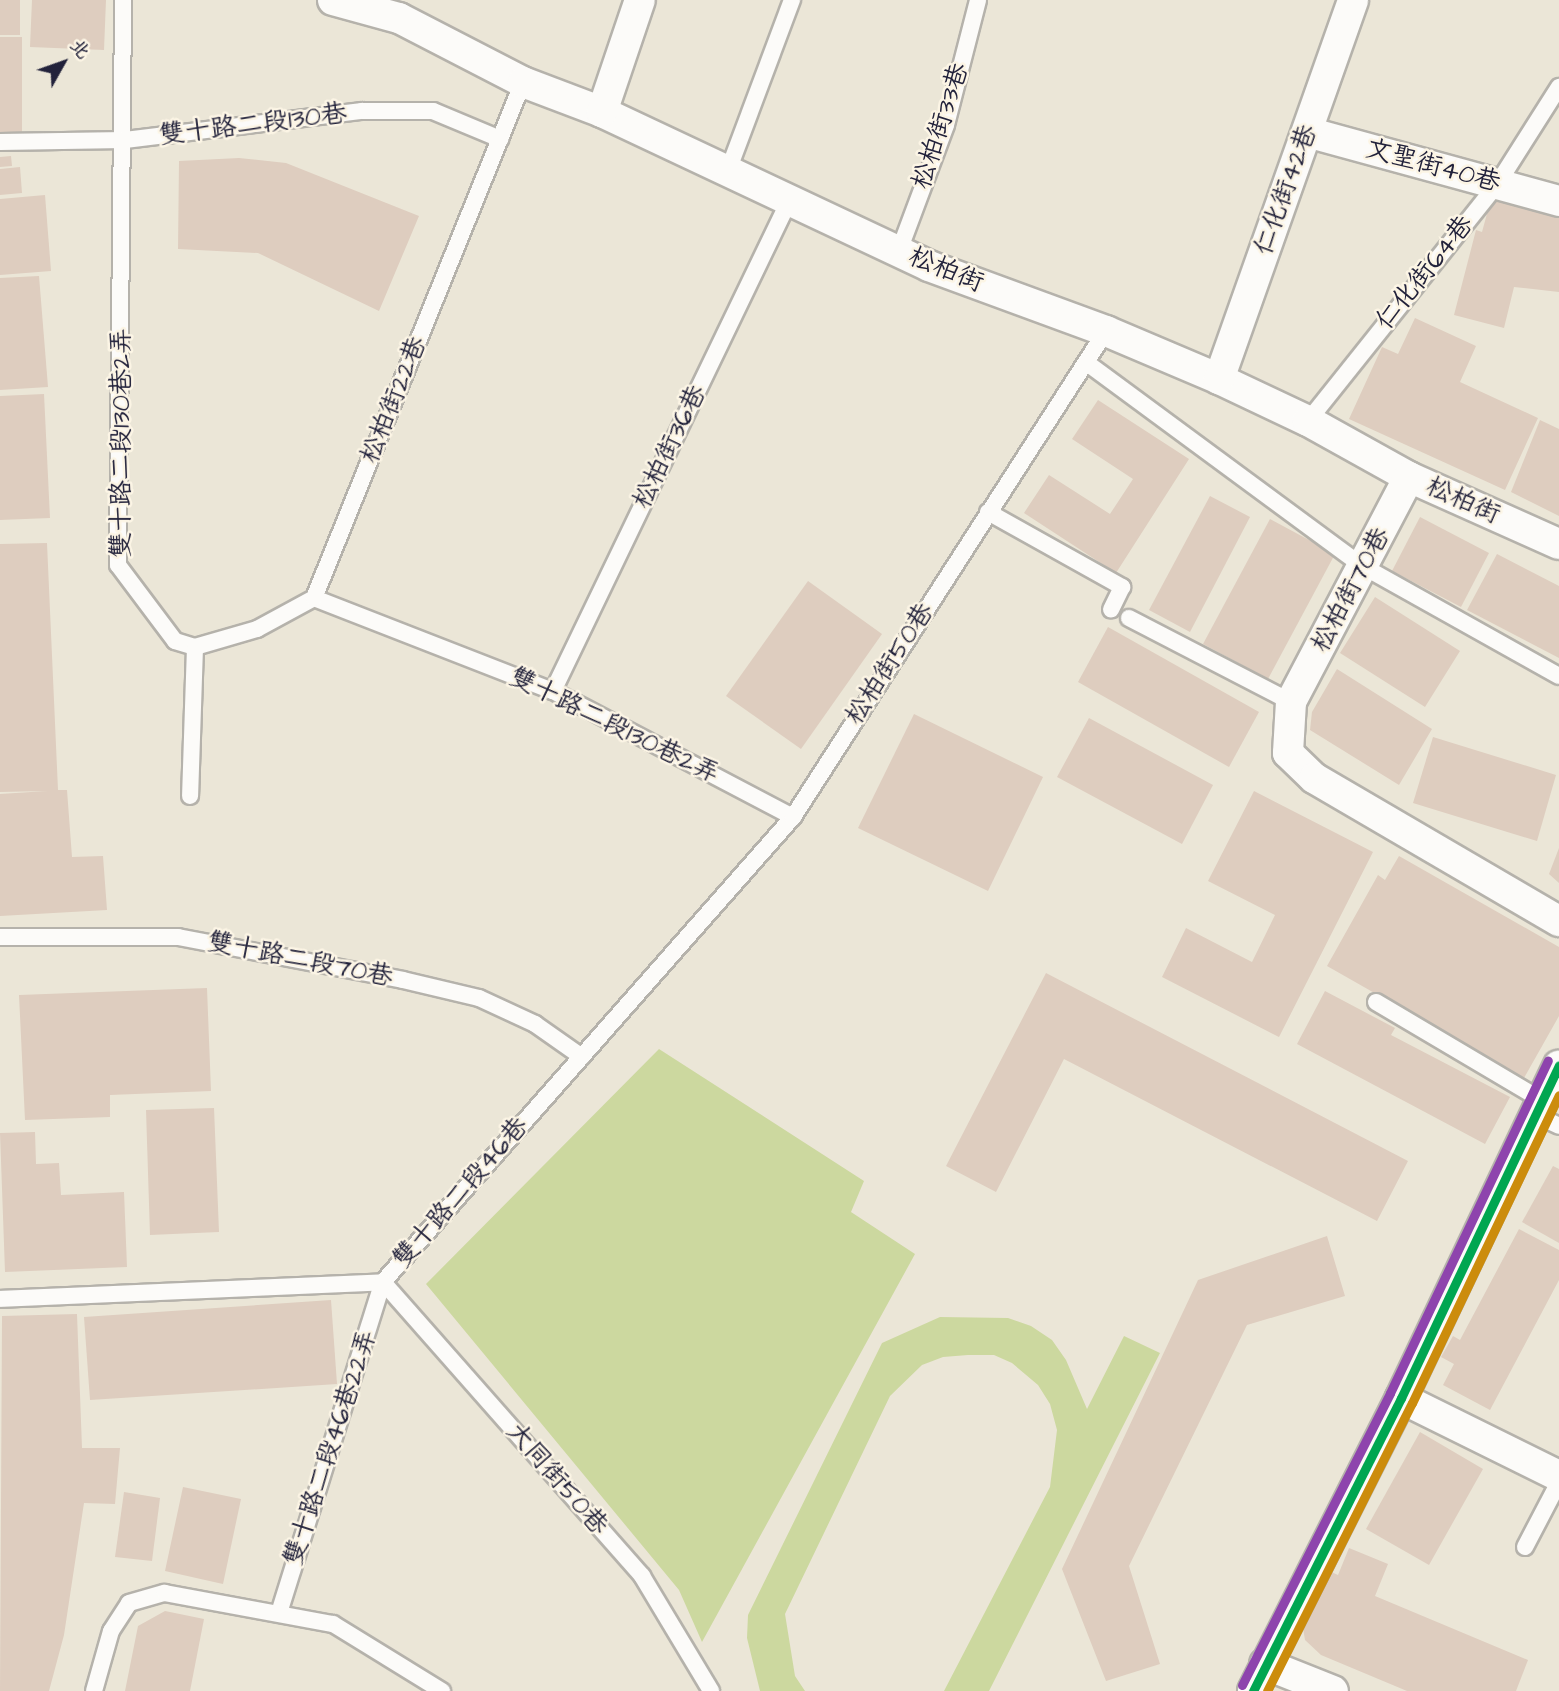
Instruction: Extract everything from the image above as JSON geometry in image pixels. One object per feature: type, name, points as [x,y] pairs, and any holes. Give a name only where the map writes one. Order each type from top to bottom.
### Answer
[{"type":"street","name":"松柏街","points":[[333,0],[402,9],[523,82],[602,112],[728,171],[788,203],[899,251],[1107,331],[1219,379],[1308,421],[1409,477],[1559,544]]},
{"type":"street","points":[[602,112],[640,0]]},
{"type":"street","name":"仁化街42巷","points":[[1219,379],[1353,0]]},
{"type":"street","name":"文聖街40巷","points":[[1307,132],[1559,201]]},
{"type":"street","name":"松柏街70巷","points":[[1409,477],[1291,702],[1288,753],[1314,778],[1559,921]]},
{"type":"street","points":[[1253,1691],[1547,1114],[1559,1066]]},
{"type":"street","points":[[1401,1398],[1559,1476]]},
{"type":"street","points":[[1265,1664],[1333,1691]]},
{"type":"lane","name":"雙十路二段130巷2弄","points":[[123,0],[125,140],[118,565],[175,641],[195,647]]},
{"type":"lane","points":[[728,171],[792,0]]},
{"type":"lane","name":"松柏街33巷","points":[[899,251],[946,125],[978,0]]},
{"type":"lane","name":"松柏街22巷","points":[[314,598],[523,82]]},
{"type":"lane","name":"仁化街64巷","points":[[1308,421],[1498,183],[1559,88]]},
{"type":"lane","name":"雙十路二段130巷","points":[[0,142],[125,140],[362,111],[433,111],[500,139]]},
{"type":"lane","name":"松柏街36巷","points":[[553,691],[788,203]]},
{"type":"lane","name":"松柏街50巷","points":[[793,817],[1107,331]]},
{"type":"lane","points":[[1087,363],[1364,567],[1559,676]]},
{"type":"lane","points":[[988,512],[1122,587],[1111,610]]},
{"type":"lane","name":"雙十路二段130巷2弄","points":[[314,598],[553,691],[793,817]]},
{"type":"lane","points":[[190,796],[195,647],[257,629],[314,598]]},
{"type":"lane","points":[[1129,618],[1291,702]]},
{"type":"lane","name":"雙十路二段46巷","points":[[0,1299],[383,1282],[793,817]]},
{"type":"lane","name":"雙十路二段70巷","points":[[0,937],[178,937],[403,980],[479,998],[536,1024],[582,1057]]},
{"type":"lane","points":[[1376,1002],[1547,1114]]},
{"type":"lane","name":"雙十路二段46巷22弄","points":[[279,1613],[383,1282]]},
{"type":"lane","name":"大同街50巷","points":[[383,1282],[642,1576],[711,1691]]},
{"type":"lane","points":[[1525,1547],[1559,1482]]},
{"type":"lane","points":[[94,1691],[111,1631],[129,1603],[165,1593],[332,1624],[427,1686],[442,1691]]},
{"type":"green space","points":[[659,1049],[864,1181],[851,1212],[915,1254],[702,1642],[679,1590],[426,1284]]},
{"type":"green space","points":[[940,1317],[1008,1318],[1031,1326],[1052,1340],[1066,1360],[1087,1409],[1124,1336],[1160,1353],[989,1691],[944,1691],[1050,1487],[1057,1430],[1050,1404],[1038,1385],[1012,1363],[994,1355],[943,1357],[922,1365],[890,1396],[785,1614],[795,1676],[805,1691],[760,1691],[747,1638],[748,1615],[882,1343]]},
{"type":"building","points":[[0,0],[20,0],[20,35],[0,35]]},
{"type":"building","points":[[32,0],[106,0],[104,50],[30,47]]},
{"type":"building","points":[[0,37],[22,37],[22,132],[0,132]]},
{"type":"building","points":[[11,156],[12,166],[0,167],[0,157]]},
{"type":"building","points":[[239,158],[286,163],[419,216],[379,311],[258,253],[178,249],[179,161]]},
{"type":"building","points":[[20,167],[22,193],[0,195],[0,169]]},
{"type":"building","points":[[45,195],[51,271],[0,275],[0,199]]},
{"type":"building","points":[[1491,199],[1559,217],[1559,292],[1514,287],[1504,328],[1454,315],[1476,230],[1482,232]]},
{"type":"building","points":[[39,276],[48,387],[0,390],[0,278]]},
{"type":"building","points":[[1415,318],[1476,346],[1460,382],[1538,418],[1505,490],[1349,419],[1382,347],[1398,354]]},
{"type":"building","points":[[44,394],[50,518],[0,520],[0,396]]},
{"type":"building","points":[[1098,400],[1189,459],[1116,573],[1024,513],[1049,475],[1110,514],[1133,479],[1072,439]]},
{"type":"building","points":[[1540,420],[1559,429],[1559,516],[1511,492]]},
{"type":"building","points":[[1210,496],[1250,517],[1190,632],[1149,610]]},
{"type":"building","points":[[1420,517],[1489,553],[1461,607],[1392,571]]},
{"type":"building","points":[[1270,519],[1335,554],[1268,679],[1203,644]]},
{"type":"building","points":[[47,543],[58,790],[67,790],[72,857],[103,856],[107,910],[0,916],[0,794],[47,791],[0,792],[0,544]]},
{"type":"building","points":[[1497,554],[1559,586],[1559,658],[1467,610]]},
{"type":"building","points":[[808,581],[882,634],[801,749],[726,696]]},
{"type":"building","points":[[1375,597],[1460,651],[1425,707],[1340,653]]},
{"type":"building","points":[[1108,627],[1259,712],[1229,767],[1078,682]]},
{"type":"building","points":[[1337,669],[1432,729],[1399,785],[1310,730],[1312,712]]},
{"type":"building","points":[[914,714],[1043,777],[988,891],[858,828]]},
{"type":"building","points":[[1089,718],[1213,785],[1182,844],[1057,777]]},
{"type":"building","points":[[1433,737],[1556,775],[1537,841],[1413,803]]},
{"type":"building","points":[[1254,791],[1373,852],[1279,1037],[1162,977],[1186,928],[1252,962],[1275,915],[1208,881]]},
{"type":"building","points":[[1559,848],[1559,883],[1549,874]]},
{"type":"building","points":[[1399,856],[1559,947],[1559,1016],[1524,1078],[1327,966],[1378,875],[1385,880]]},
{"type":"building","points":[[1046,973],[1408,1161],[1377,1221],[1064,1059],[996,1192],[946,1166]]},
{"type":"building","points":[[207,988],[211,1091],[110,1095],[110,1117],[25,1120],[19,995]]},
{"type":"building","points":[[1325,991],[1395,1028],[1391,1035],[1510,1097],[1485,1144],[1297,1044]]},
{"type":"building","points":[[214,1108],[219,1232],[150,1235],[146,1110]]},
{"type":"building","points":[[35,1132],[36,1164],[59,1163],[61,1195],[124,1192],[127,1267],[5,1272],[0,1133]]},
{"type":"building","points":[[1553,1166],[1559,1169],[1559,1243],[1522,1222]]},
{"type":"building","points":[[1519,1229],[1559,1250],[1559,1280],[1490,1410],[1443,1385],[1454,1364],[1441,1357],[1453,1336],[1460,1340]]},
{"type":"building","points":[[1327,1236],[1345,1296],[1247,1325],[1129,1566],[1160,1664],[1106,1681],[1062,1569],[1198,1280]]},
{"type":"building","points":[[331,1300],[337,1384],[90,1400],[84,1317]]},
{"type":"building","points":[[77,1314],[82,1448],[120,1448],[115,1504],[84,1503],[64,1635],[49,1691],[0,1691],[2,1316]]},
{"type":"building","points":[[1420,1432],[1483,1469],[1429,1565],[1366,1529]]},
{"type":"building","points":[[183,1487],[241,1499],[223,1584],[165,1571]]},
{"type":"building","points":[[124,1492],[160,1498],[152,1561],[115,1557]]},
{"type":"building","points":[[1349,1548],[1388,1564],[1375,1596],[1528,1660],[1516,1691],[1407,1691],[1321,1655],[1305,1640],[1303,1628],[1327,1570],[1338,1575]]},
{"type":"building","points":[[165,1611],[204,1619],[190,1691],[125,1691],[138,1626]]},
{"type":"transit line","points":[[1242,1685],[1390,1393],[1548,1061]]},
{"type":"transit line","points":[[1253,1691],[1401,1398],[1559,1066]]},
{"type":"transit line","points":[[1267,1691],[1412,1403],[1559,1095]]}]
